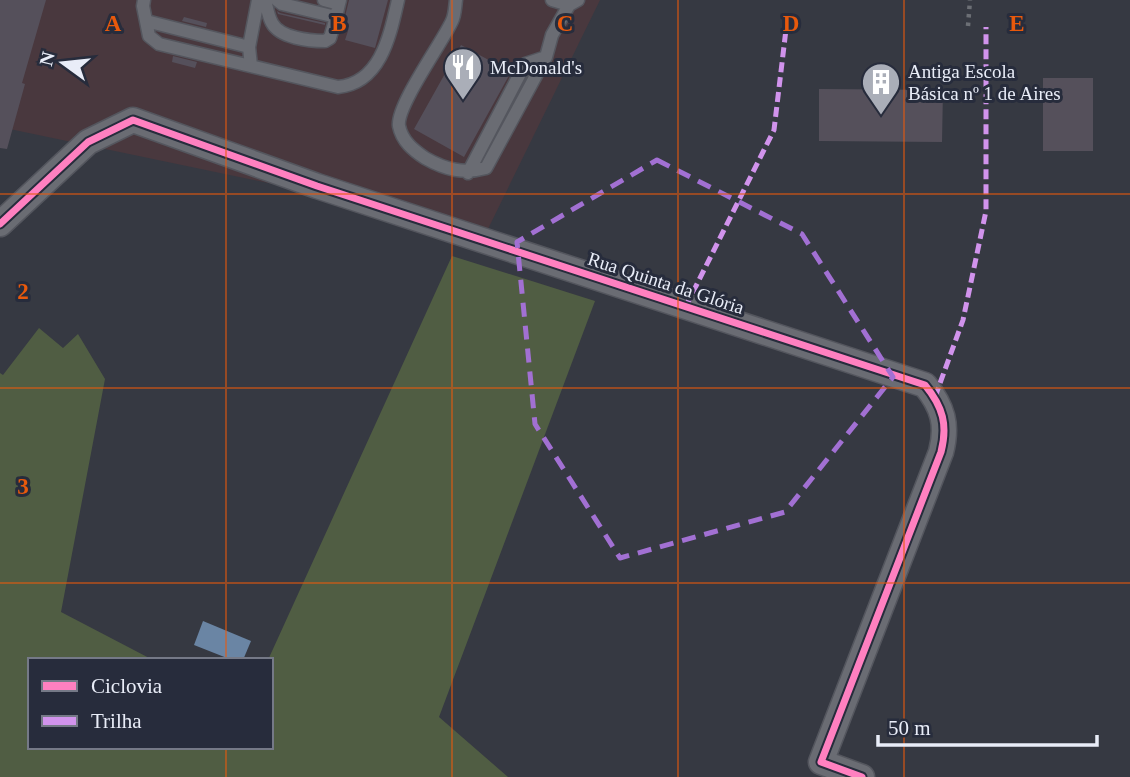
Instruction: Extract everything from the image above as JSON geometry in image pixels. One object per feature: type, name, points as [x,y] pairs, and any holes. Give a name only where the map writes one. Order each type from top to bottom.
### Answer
[{"type":"street","name":"Rua Quinta da Glória","points":[[0,224],[88,142],[133,120],[317,186],[925,385],[935,397],[945,422],[942,452],[819,770],[862,777]]},
{"type":"lane","points":[[144,0],[149,36],[159,44],[338,87],[354,86],[367,75],[381,55],[398,0]]},
{"type":"lane","points":[[251,66],[249,47],[258,0]]},
{"type":"lane","points":[[265,0],[271,22],[279,32],[325,41],[330,38],[340,2],[324,0]]},
{"type":"lane","points":[[277,0],[282,4],[335,17]]},
{"type":"lane","points":[[456,0],[453,19],[409,97],[398,123],[404,142],[425,158],[449,169],[468,173],[486,167],[545,57],[552,35],[574,3],[552,0]]},
{"type":"lane","points":[[146,21],[249,47]]},
{"type":"path","points":[[968,26],[970,0]]},
{"type":"highlighted area","points":[[657,160],[802,234],[893,377],[785,512],[620,558],[535,424],[517,242]]},
{"type":"shaded area","points":[[0,0],[600,0],[488,229],[0,127]]},
{"type":"green space","points":[[452,256],[595,301],[439,717],[508,777],[0,777],[0,373],[3,375],[39,328],[63,348],[78,334],[105,379],[61,612],[149,658],[28,658],[28,749],[273,749],[273,658],[269,658]]},
{"type":"water","points":[[203,621],[251,641],[244,658],[227,658],[194,645]]},
{"type":"building","points":[[0,0],[46,0],[22,83],[25,84],[7,149],[0,148]]},
{"type":"building","points":[[349,0],[388,0],[375,48],[345,40],[348,31],[342,29]]},
{"type":"building","points":[[277,11],[325,23],[325,25],[278,14]]},
{"type":"building","points":[[184,17],[207,23],[206,27],[182,21]]},
{"type":"building","name":"McDonald's","points":[[461,45],[511,72],[464,157],[414,129]]},
{"type":"building","points":[[173,56],[197,62],[195,68],[172,62]]},
{"type":"building","points":[[1043,78],[1093,78],[1093,151],[1043,151]]},
{"type":"building","name":"Antiga Escola Básica nº 1 de Aires","points":[[819,89],[943,90],[942,142],[819,141]]},
{"type":"marked path","points":[[686,306],[774,130],[787,21]]},
{"type":"marked path","points":[[935,397],[963,320],[986,211],[986,27]]},
{"type":"cycle path","points":[[0,224],[88,142],[133,120],[317,186],[925,385],[940,409],[944,425],[941,452],[821,762],[862,777]]},
{"type":"place","name":"McDonald's","points":[[463,101]]},
{"type":"place","name":"Antiga Escola Básica nº 1 de Aires","points":[[881,116]]}]
